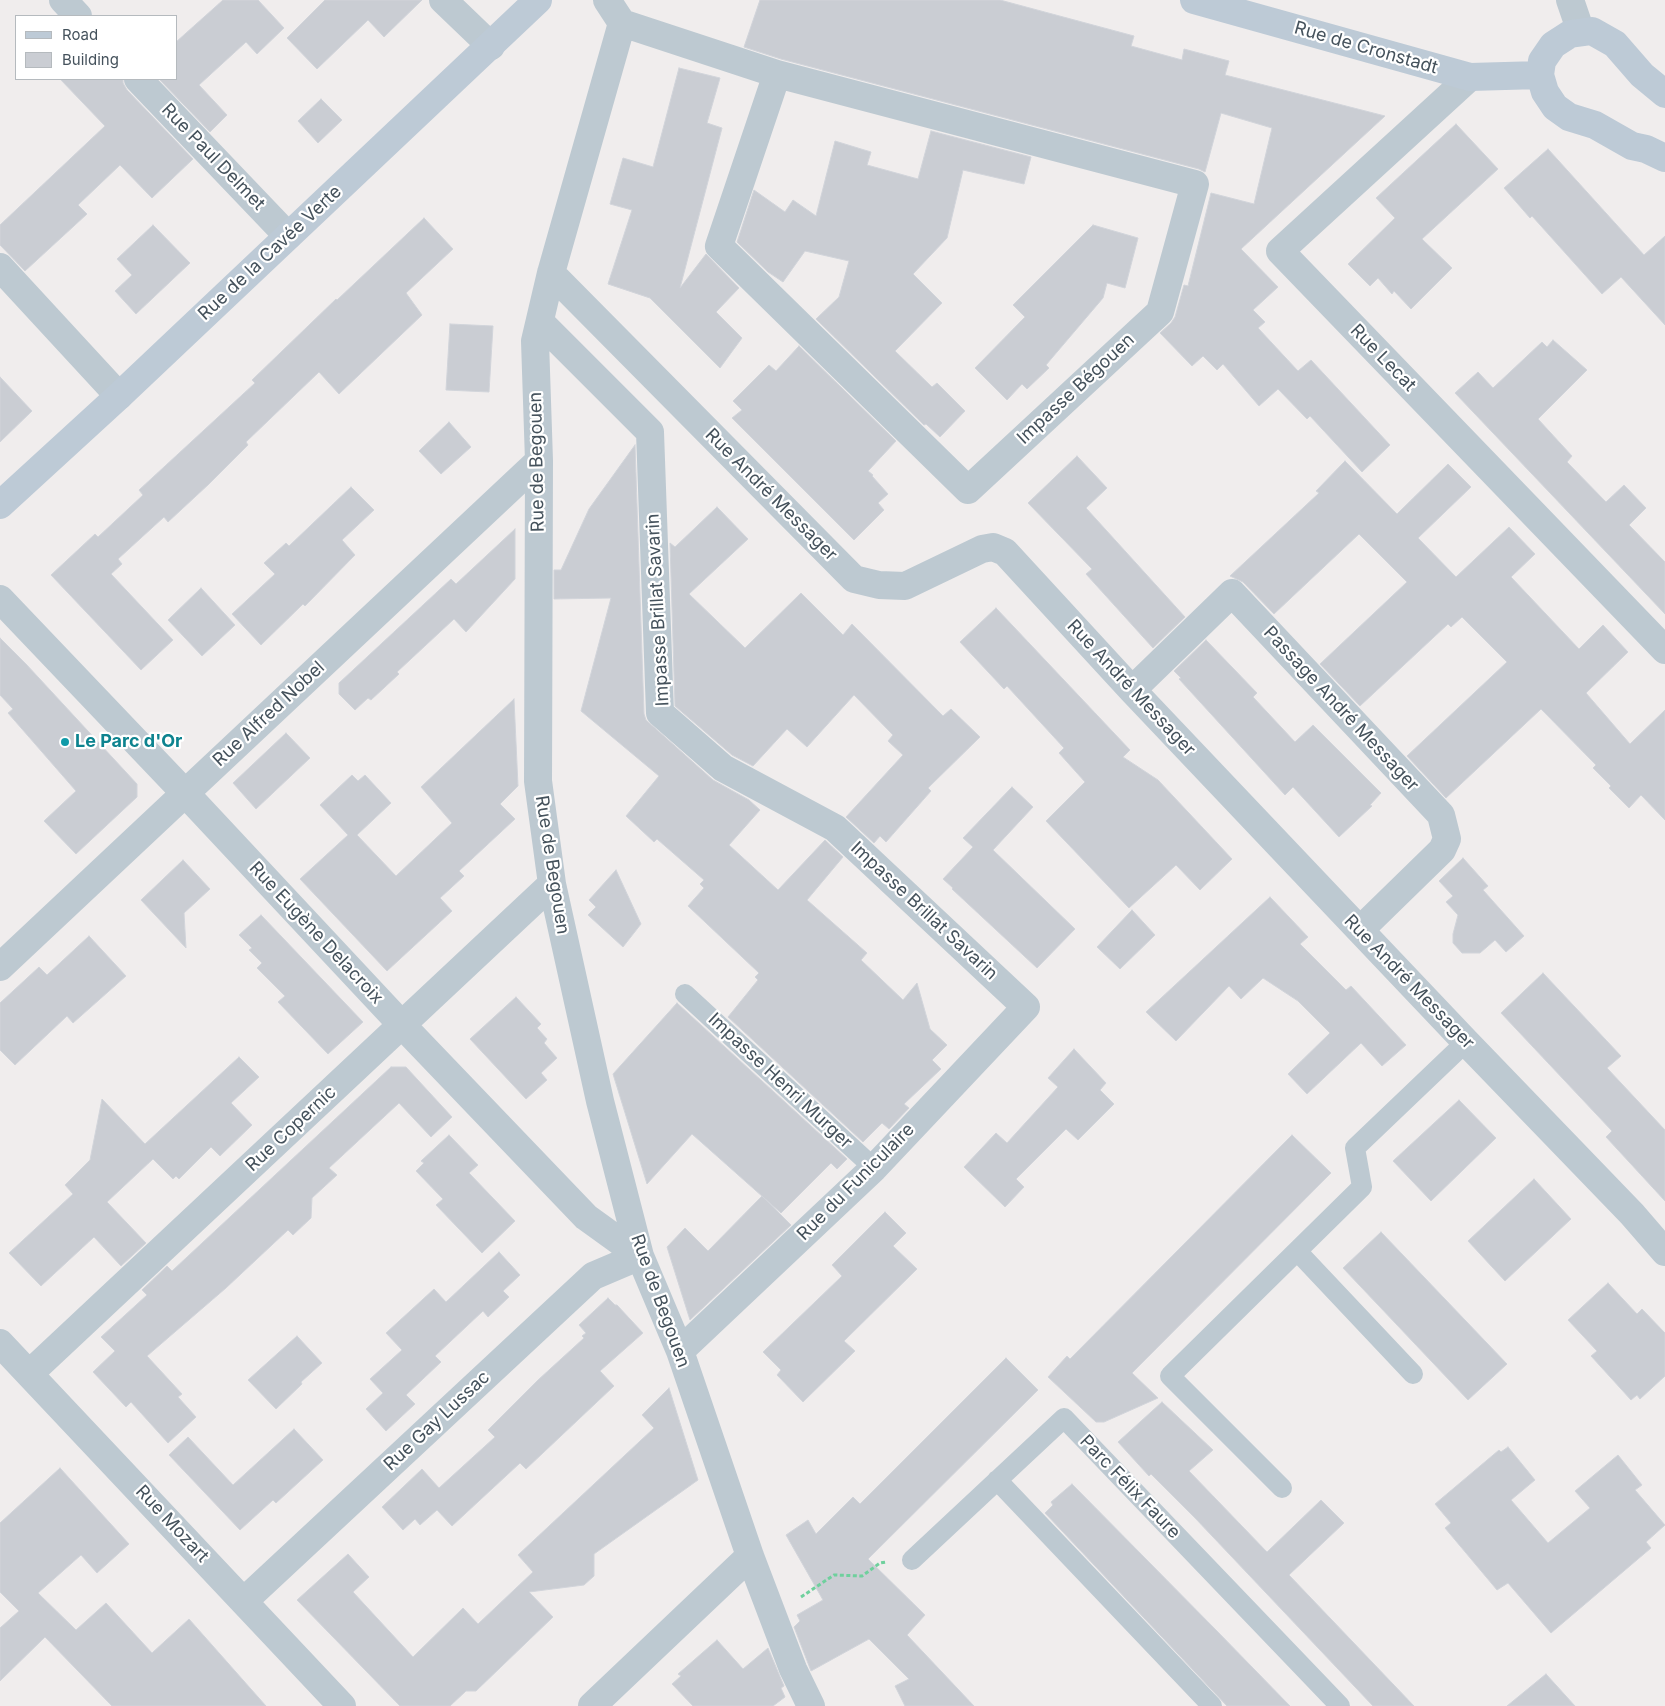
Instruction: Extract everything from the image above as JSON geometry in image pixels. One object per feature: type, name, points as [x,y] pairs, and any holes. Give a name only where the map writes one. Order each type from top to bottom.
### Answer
[{"type":"street","points":[[63,0],[77,15]]},
{"type":"street","points":[[443,0],[491,46]]},
{"type":"street","name":"Rue de la Cavée Verte","points":[[0,505],[119,396],[538,0]]},
{"type":"street","points":[[607,0],[622,23]]},
{"type":"street","name":"Rue de Cronstadt","points":[[1194,0],[1470,77],[1540,75]]},
{"type":"street","points":[[1570,0],[1581,32]]},
{"type":"street","name":"Impasse Bégouen","points":[[622,23],[777,74],[1195,184],[1160,312],[968,490],[719,246],[777,74]]},
{"type":"street","name":"Rue de Begouen","points":[[622,23],[551,274],[535,341],[539,462],[538,781],[552,884],[600,1100],[640,1256],[680,1351],[750,1556],[793,1669],[811,1706]]},
{"type":"street","points":[[1659,150],[1632,146],[1600,127],[1568,117],[1555,107],[1545,92],[1540,75],[1542,61],[1553,45],[1570,34],[1592,31],[1615,44],[1637,70],[1665,94]]},
{"type":"street","name":"Rue Lecat","points":[[1470,77],[1280,251],[1665,650]]},
{"type":"street","name":"Rue Paul Delmet","points":[[139,80],[288,236]]},
{"type":"street","points":[[0,267],[119,396]]},
{"type":"street","name":"Rue André Messager","points":[[551,274],[854,580],[879,586],[905,586],[947,567],[970,553],[993,547],[1005,552],[1132,690],[1632,1214],[1665,1252]]},
{"type":"street","name":"Impasse Brillat Savarin","points":[[540,322],[650,432],[660,713],[723,768],[835,828],[1026,1007]]},
{"type":"street","name":"Rue Alfred Nobel","points":[[0,967],[539,462]]},
{"type":"street","name":"Passage André Messager","points":[[1132,690],[1232,593],[1441,815],[1447,839],[1442,850],[1360,930]]},
{"type":"street","name":"Rue Eugène Delacroix","points":[[0,600],[185,793],[402,1025],[586,1216],[640,1256]]},
{"type":"street","name":"Rue Copernic","points":[[29,1374],[552,884]]},
{"type":"street","name":"Rue du Funiculaire","points":[[680,1351],[874,1168],[1026,1007]]},
{"type":"street","name":"Rue Gay Lussac","points":[[244,1601],[593,1276],[640,1256]]},
{"type":"street","name":"Rue Mozart","points":[[0,1343],[342,1706]]},
{"type":"street","points":[[592,1706],[750,1556]]},
{"type":"lane","name":"Impasse Henri Murger","points":[[685,994],[874,1168]]},
{"type":"lane","points":[[1282,1488],[1170,1376],[1362,1187],[1355,1148],[1466,1042]]},
{"type":"lane","points":[[1296,1252],[1413,1374]]},
{"type":"lane","name":"Parc Félix Faure","points":[[912,1560],[1064,1418],[1340,1706]]},
{"type":"lane","points":[[997,1480],[1212,1706]]},
{"type":"path","points":[[773,1616],[834,1575],[862,1576],[880,1563],[912,1560]]},
{"type":"building","points":[[223,0],[258,0],[284,28],[257,54],[246,42],[199,85],[227,115],[210,132],[160,80],[178,80],[178,40]]},
{"type":"building","points":[[325,0],[422,0],[384,37],[368,20],[317,69],[287,38]]},
{"type":"building","points":[[760,0],[1000,0],[1134,36],[1131,46],[1182,60],[1184,49],[1229,61],[1225,75],[1385,116],[1241,249],[1278,287],[1253,310],[1265,322],[1258,328],[1298,371],[1311,360],[1390,445],[1362,472],[1310,416],[1307,419],[1278,389],[1259,406],[1223,364],[1217,370],[1203,356],[1192,366],[1160,333],[1175,317],[1184,285],[1188,286],[1211,193],[1254,204],[1272,128],[1221,113],[1205,172],[781,59],[744,47]]},
{"type":"building","points":[[679,68],[720,78],[707,123],[722,128],[680,288],[706,254],[739,288],[716,312],[742,338],[720,368],[650,298],[608,284],[632,210],[610,204],[623,158],[653,167]]},
{"type":"building","points":[[61,80],[123,80],[127,90],[193,159],[152,198],[120,165],[78,205],[87,214],[25,271],[0,245],[0,225],[105,126]]},
{"type":"building","points":[[321,99],[342,120],[318,143],[298,121]]},
{"type":"building","points":[[1456,124],[1498,169],[1422,239],[1452,268],[1411,309],[1394,291],[1392,294],[1378,278],[1370,286],[1348,264],[1395,218],[1376,198]]},
{"type":"building","points":[[931,131],[1031,157],[1024,184],[963,170],[947,238],[913,274],[942,303],[895,351],[932,387],[937,383],[965,411],[940,437],[926,424],[924,425],[816,319],[839,297],[849,261],[805,251],[783,282],[768,272],[737,242],[754,190],[785,212],[793,200],[816,216],[835,141],[871,152],[867,165],[918,179]]},
{"type":"building","points":[[1548,149],[1644,255],[1665,236],[1665,325],[1621,277],[1602,294],[1532,216],[1530,218],[1504,188]]},
{"type":"building","points":[[424,218],[453,249],[406,293],[422,315],[339,394],[319,372],[246,442],[248,445],[209,484],[168,522],[164,517],[118,559],[122,564],[111,574],[173,640],[141,670],[51,575],[95,534],[98,537],[143,495],[139,490],[255,383],[252,380]]},
{"type":"building","points":[[153,225],[190,263],[136,314],[115,291],[132,275],[117,259]]},
{"type":"building","points":[[1093,225],[1138,238],[1125,288],[1107,283],[1103,298],[1046,365],[1049,368],[1027,389],[1022,384],[1007,400],[975,368],[1025,317],[1013,305]]},
{"type":"building","points":[[450,324],[493,326],[489,392],[446,390]]},
{"type":"building","points":[[1553,340],[1587,370],[1538,419],[1572,456],[1567,462],[1606,502],[1624,485],[1646,508],[1629,525],[1665,562],[1665,614],[1455,393],[1478,372],[1493,388],[1542,342],[1547,347]]},
{"type":"building","points":[[799,346],[896,441],[868,471],[888,494],[878,503],[884,510],[854,540],[732,418],[742,410],[733,401],[769,365],[776,371]]},
{"type":"building","points":[[0,377],[32,411],[0,442]]},
{"type":"building","points":[[449,422],[471,447],[441,474],[419,451]]},
{"type":"building","points":[[635,445],[644,714],[646,720],[713,780],[749,800],[760,810],[729,845],[778,890],[825,840],[843,857],[807,900],[867,953],[861,960],[903,1000],[917,983],[930,1029],[947,1045],[932,1060],[941,1069],[904,1104],[909,1108],[889,1129],[882,1123],[863,1142],[728,1017],[758,980],[755,977],[759,973],[688,906],[704,888],[700,884],[704,880],[657,839],[654,842],[626,816],[659,776],[581,711],[611,598],[554,599],[554,570],[561,570],[589,509]]},
{"type":"building","points":[[1077,456],[1107,488],[1086,508],[1185,617],[1153,648],[1086,574],[1092,569],[1028,503]]},
{"type":"building","points":[[1345,461],[1397,514],[1448,464],[1471,487],[1418,538],[1456,577],[1509,527],[1535,554],[1511,577],[1579,649],[1603,625],[1628,652],[1586,693],[1630,744],[1665,710],[1665,820],[1641,795],[1629,808],[1593,768],[1596,765],[1541,709],[1446,798],[1407,756],[1507,662],[1462,617],[1451,627],[1448,624],[1360,706],[1320,664],[1407,582],[1359,534],[1274,614],[1243,582],[1230,576],[1319,493],[1316,491]]},
{"type":"building","points":[[351,487],[374,510],[342,540],[355,555],[305,606],[303,604],[261,645],[232,614],[275,574],[264,563],[286,543],[289,546]]},
{"type":"building","points":[[717,507],[748,539],[689,594],[745,648],[801,593],[843,635],[852,624],[943,716],[951,709],[980,737],[928,788],[931,791],[886,842],[880,836],[874,843],[846,817],[903,755],[888,741],[893,735],[854,695],[807,747],[787,729],[753,766],[732,755],[675,706],[670,543],[675,547]]},
{"type":"building","points":[[515,529],[515,579],[466,632],[454,619],[397,672],[399,674],[371,700],[368,698],[355,710],[339,694],[339,683],[451,579],[456,584]]},
{"type":"building","points":[[201,588],[235,625],[202,656],[168,620]]},
{"type":"building","points":[[996,608],[1130,750],[1123,757],[1158,780],[1232,859],[1200,890],[1176,865],[1129,908],[1046,821],[1085,782],[1059,753],[1064,748],[1007,686],[1004,689],[960,642]]},
{"type":"building","name":"Le Parc d'Or","points":[[0,638],[137,784],[137,797],[76,854],[44,821],[76,791],[8,713],[13,709],[0,695]]},
{"type":"building","points":[[1206,640],[1257,693],[1253,697],[1295,742],[1313,725],[1381,793],[1370,805],[1372,806],[1339,837],[1293,787],[1285,795],[1179,679],[1181,678],[1174,671]]},
{"type":"building","points":[[514,699],[518,786],[500,804],[515,819],[459,871],[464,876],[440,898],[452,911],[387,971],[300,879],[348,835],[320,805],[352,775],[358,781],[365,775],[391,803],[357,835],[396,876],[452,823],[421,787]]},
{"type":"building","points":[[286,733],[310,758],[256,809],[233,783]]},
{"type":"building","points":[[1012,787],[1033,807],[993,850],[1075,929],[1037,968],[943,879],[973,847],[963,838]]},
{"type":"building","points":[[1463,858],[1488,886],[1483,890],[1524,936],[1506,952],[1495,940],[1480,953],[1462,953],[1453,943],[1453,934],[1458,915],[1446,902],[1453,896],[1439,881]]},
{"type":"building","points":[[183,860],[210,889],[184,913],[186,948],[141,900]]},
{"type":"building","points":[[616,870],[641,924],[623,947],[588,915],[596,907],[589,900]]},
{"type":"building","points":[[1270,897],[1308,937],[1300,944],[1346,990],[1351,986],[1406,1045],[1382,1066],[1361,1043],[1307,1094],[1288,1074],[1330,1033],[1298,1001],[1263,978],[1241,999],[1229,986],[1176,1041],[1146,1012]]},
{"type":"building","points":[[1132,910],[1155,935],[1120,969],[1097,947]]},
{"type":"building","points":[[261,915],[363,1022],[328,1054],[278,1002],[285,996],[257,968],[262,963],[249,950],[252,948],[239,935]]},
{"type":"building","points":[[89,936],[126,976],[73,1023],[67,1016],[15,1065],[0,1050],[0,1003],[39,967],[47,975]]},
{"type":"building","points":[[1543,973],[1621,1056],[1607,1068],[1665,1130],[1665,1201],[1606,1137],[1612,1131],[1501,1013]]},
{"type":"building","points":[[516,997],[541,1024],[537,1028],[547,1039],[544,1043],[557,1058],[541,1073],[547,1080],[526,1099],[470,1039]]},
{"type":"building","points":[[677,1003],[847,1159],[837,1169],[831,1163],[781,1213],[692,1134],[647,1184],[613,1074]]},
{"type":"building","points":[[1074,1049],[1106,1083],[1100,1090],[1114,1104],[1078,1140],[1066,1129],[1016,1179],[1024,1187],[1005,1207],[964,1167],[996,1133],[1007,1143],[1058,1087],[1048,1078]]},
{"type":"building","points":[[239,1057],[259,1077],[231,1103],[252,1125],[220,1156],[211,1147],[179,1179],[176,1176],[173,1179],[153,1159],[107,1202],[146,1243],[121,1266],[94,1237],[41,1286],[9,1253],[73,1194],[65,1185],[90,1160],[102,1099],[145,1144]]},
{"type":"building","points":[[391,1067],[406,1067],[452,1117],[431,1137],[399,1103],[329,1168],[337,1175],[312,1198],[311,1218],[293,1235],[288,1230],[226,1288],[147,1356],[182,1394],[178,1397],[196,1417],[168,1443],[131,1402],[126,1407],[93,1372],[115,1351],[101,1337],[147,1295],[142,1290],[167,1266],[172,1271]]},
{"type":"building","points":[[1459,1100],[1496,1138],[1431,1201],[1393,1161]]},
{"type":"building","points":[[449,1135],[478,1165],[469,1173],[515,1221],[482,1253],[436,1205],[443,1199],[416,1171],[424,1163],[421,1161]]},
{"type":"building","points":[[1292,1135],[1331,1173],[1132,1373],[1158,1398],[1104,1422],[1096,1422],[1048,1377],[1067,1356],[1070,1359]]},
{"type":"building","points":[[1534,1179],[1571,1219],[1505,1281],[1468,1241]]},
{"type":"building","points":[[762,1196],[791,1225],[690,1320],[667,1247],[685,1228],[708,1251]]},
{"type":"building","points":[[885,1212],[906,1233],[893,1246],[917,1269],[844,1341],[855,1351],[803,1402],[777,1375],[781,1370],[763,1352],[842,1276],[832,1265]]},
{"type":"building","points":[[1381,1232],[1507,1364],[1468,1400],[1343,1268]]},
{"type":"building","points":[[499,1252],[520,1275],[503,1291],[509,1297],[488,1317],[483,1311],[435,1356],[441,1362],[406,1395],[415,1404],[386,1431],[366,1409],[383,1393],[370,1379],[402,1350],[386,1333],[434,1289],[446,1302]]},
{"type":"building","points":[[1608,1283],[1637,1314],[1642,1309],[1665,1333],[1665,1376],[1640,1399],[1637,1395],[1631,1400],[1591,1356],[1597,1351],[1568,1320]]},
{"type":"building","points":[[608,1298],[643,1333],[600,1371],[614,1386],[526,1469],[520,1463],[452,1526],[437,1510],[420,1525],[415,1519],[403,1530],[382,1507],[422,1469],[439,1488],[495,1437],[488,1430],[538,1380],[584,1338],[582,1336],[586,1333],[579,1325]]},
{"type":"building","points":[[297,1336],[322,1363],[276,1409],[248,1380]]},
{"type":"building","points":[[1006,1358],[1038,1390],[868,1559],[925,1615],[907,1635],[974,1706],[905,1706],[895,1686],[909,1679],[869,1639],[811,1671],[794,1627],[800,1621],[797,1615],[823,1600],[786,1535],[808,1520],[816,1534],[853,1497],[860,1504]]},
{"type":"building","points":[[669,1388],[698,1480],[594,1554],[594,1576],[584,1585],[529,1592],[553,1617],[476,1691],[466,1691],[450,1706],[400,1706],[297,1600],[348,1554],[369,1577],[353,1592],[413,1657],[463,1608],[478,1624],[533,1572],[518,1555],[654,1428],[642,1415]]},
{"type":"building","points":[[1162,1402],[1213,1450],[1189,1471],[1267,1552],[1321,1500],[1344,1523],[1289,1575],[1414,1706],[1373,1706],[1195,1518],[1151,1474],[1149,1476],[1118,1442]]},
{"type":"building","points":[[294,1429],[323,1460],[276,1503],[273,1500],[240,1530],[169,1455],[188,1437],[233,1485]]},
{"type":"building","points":[[1508,1447],[1535,1480],[1511,1500],[1548,1543],[1590,1508],[1575,1491],[1618,1455],[1642,1485],[1635,1490],[1665,1525],[1646,1542],[1651,1548],[1551,1633],[1508,1583],[1497,1590],[1445,1528],[1451,1523],[1435,1504],[1499,1450],[1501,1452]]},
{"type":"building","points":[[60,1468],[129,1544],[97,1573],[81,1555],[38,1593],[76,1630],[106,1603],[152,1653],[189,1619],[266,1706],[112,1706],[45,1637],[0,1681],[0,1628],[19,1611],[0,1592],[0,1523]]},
{"type":"building","points":[[1072,1484],[1290,1706],[1227,1706],[1045,1513],[1053,1505],[1051,1502]]},
{"type":"building","points":[[717,1640],[743,1669],[768,1648],[784,1686],[781,1688],[785,1697],[773,1706],[693,1706],[672,1684],[681,1676],[678,1674]]},
{"type":"building","points":[[1546,1674],[1575,1706],[1507,1706]]},
{"type":"place","name":"Le Parc d'Or","points":[[65,742]]}]
